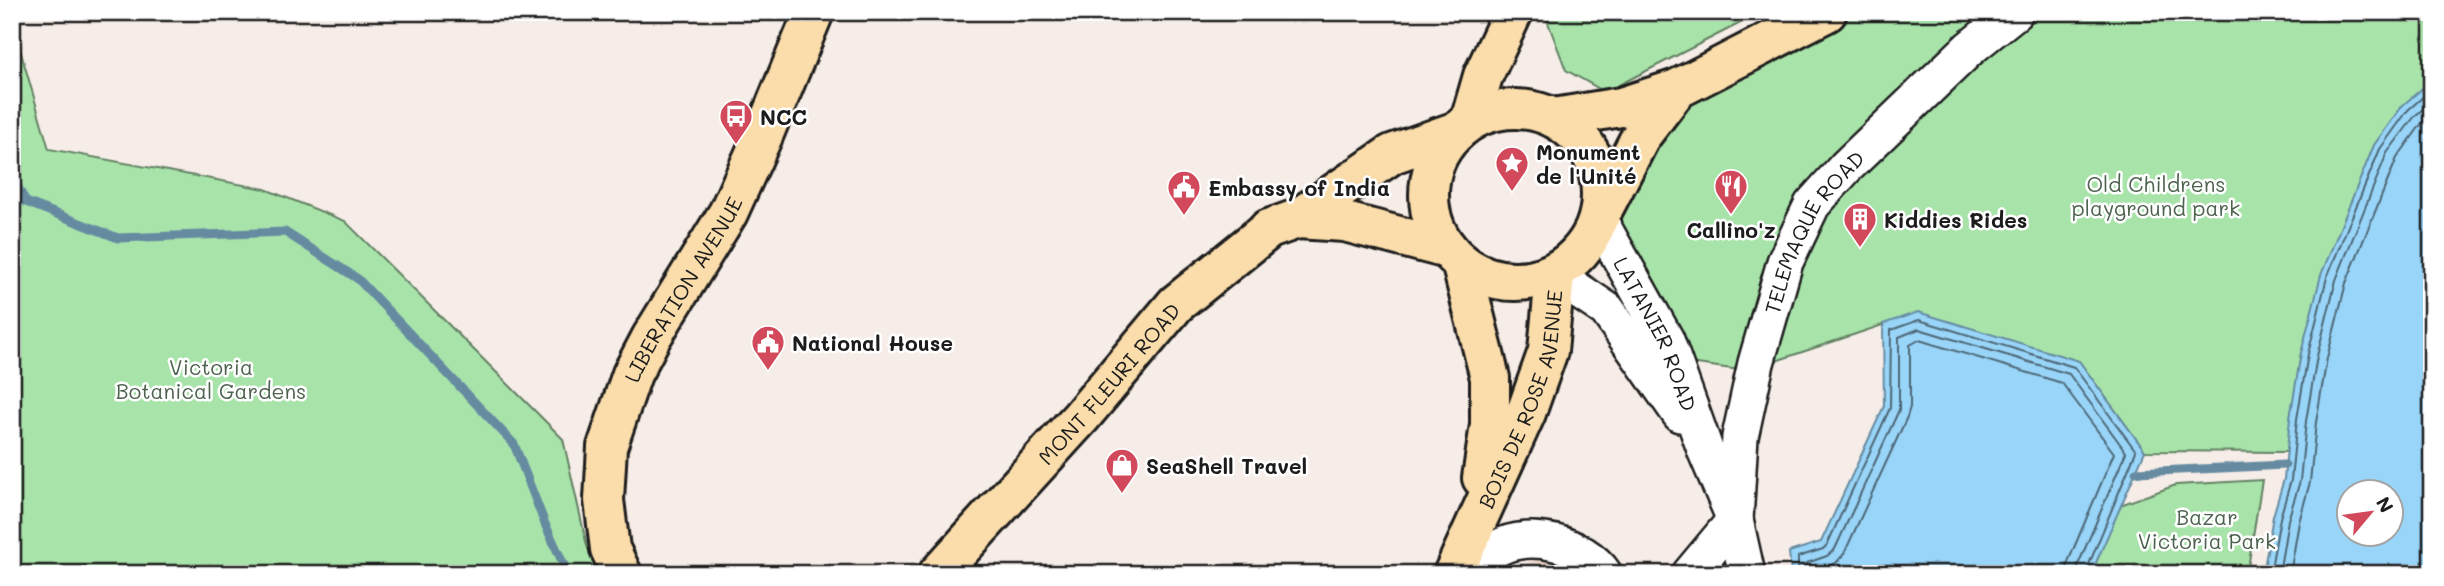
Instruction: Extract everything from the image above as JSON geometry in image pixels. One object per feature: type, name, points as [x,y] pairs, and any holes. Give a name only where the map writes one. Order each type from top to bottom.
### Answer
[{"type":"main road","name":"LIBERATION AVENUE","points":[[622,574],[610,549],[604,500],[607,447],[632,374],[651,338],[728,213],[814,12]]},
{"type":"main road","points":[[1454,256],[1435,226],[1429,201],[1431,175],[1441,151],[1463,126],[1513,12]]},
{"type":"main road","points":[[1554,118],[1621,107],[1677,89],[1828,12]]},
{"type":"main road","points":[[1297,219],[1345,222],[1454,256],[1482,275],[1506,281],[1555,275],[1589,240],[1641,136],[1677,89]]},
{"type":"main road","points":[[1297,219],[1392,154],[1463,126],[1489,112],[1511,109],[1533,110],[1554,118],[1577,135],[1594,160],[1601,189],[1598,218]]},
{"type":"main road","name":"MONT FLEURI ROAD","points":[[938,574],[1081,417],[1176,304],[1269,229],[1297,219]]},
{"type":"main road","name":"BOIS DE ROSE AVENUE","points":[[1454,256],[1490,377],[1490,425],[1476,518]]},
{"type":"main road","name":"BOIS DE ROSE AVENUE","points":[[1453,574],[1476,518],[1526,413],[1548,351],[1555,275]]},
{"type":"street","name":"TELEMAQUE ROAD","points":[[1735,520],[1740,437],[1756,363],[1785,262],[1812,205],[1846,167],[1970,48],[2015,12]]},
{"type":"street","name":"LATANIER ROAD","points":[[1598,218],[1667,340],[1706,452],[1735,520],[1747,574]]},
{"type":"street","name":"LATANIER ROAD","points":[[1555,275],[1607,310],[1706,452]]},
{"type":"street","points":[[1690,574],[1735,520]]},
{"type":"street","points":[[1468,574],[1498,548],[1518,542],[1538,542],[1559,543],[1581,552],[1604,574]]},
{"type":"shaded area","points":[[1538,557],[1582,562],[1589,574],[1511,574]]},
{"type":"green space","points":[[1544,12],[1762,12],[1605,92],[1566,70]]},
{"type":"green space","name":"Old Childrens playground park","points":[[1827,12],[2432,12],[2432,80],[2301,353],[2287,452],[2145,451],[2079,361],[1918,313],[1746,371],[1683,362],[1598,218],[1677,89]]},
{"type":"green space","name":"Victoria Botanical Gardens","points":[[12,22],[49,149],[265,189],[345,221],[563,439],[587,546],[599,574],[12,574]]},
{"type":"green space","name":"Bazar Victoria Park","points":[[2262,480],[2247,574],[2091,574],[2120,505],[2176,485]]},
{"type":"water","points":[[2432,80],[2432,574],[2263,574],[2273,516],[2284,479],[2290,418],[2301,353],[2321,275],[2374,145],[2403,105]]},
{"type":"water","points":[[1918,312],[2079,361],[2145,451],[2091,574],[1791,574],[1789,552],[1821,542],[1884,406],[1883,324]]},
{"type":"waterway","points":[[12,177],[26,202],[118,238],[285,232],[358,279],[514,444],[568,574]]},
{"type":"waterway","points":[[2136,472],[2285,465]]},
{"type":"place","name":"NCC","points":[[736,146]]},
{"type":"place","name":"Monument de l'Unité","points":[[1512,193]]},
{"type":"place","name":"Callino'z","points":[[1731,216]]},
{"type":"place","name":"Embassy of India","points":[[1184,217]]},
{"type":"place","name":"Kiddies Rides","points":[[1860,249]]},
{"type":"place","name":"National House","points":[[768,372]]},
{"type":"place","name":"SeaShell Travel","points":[[1122,495]]}]
